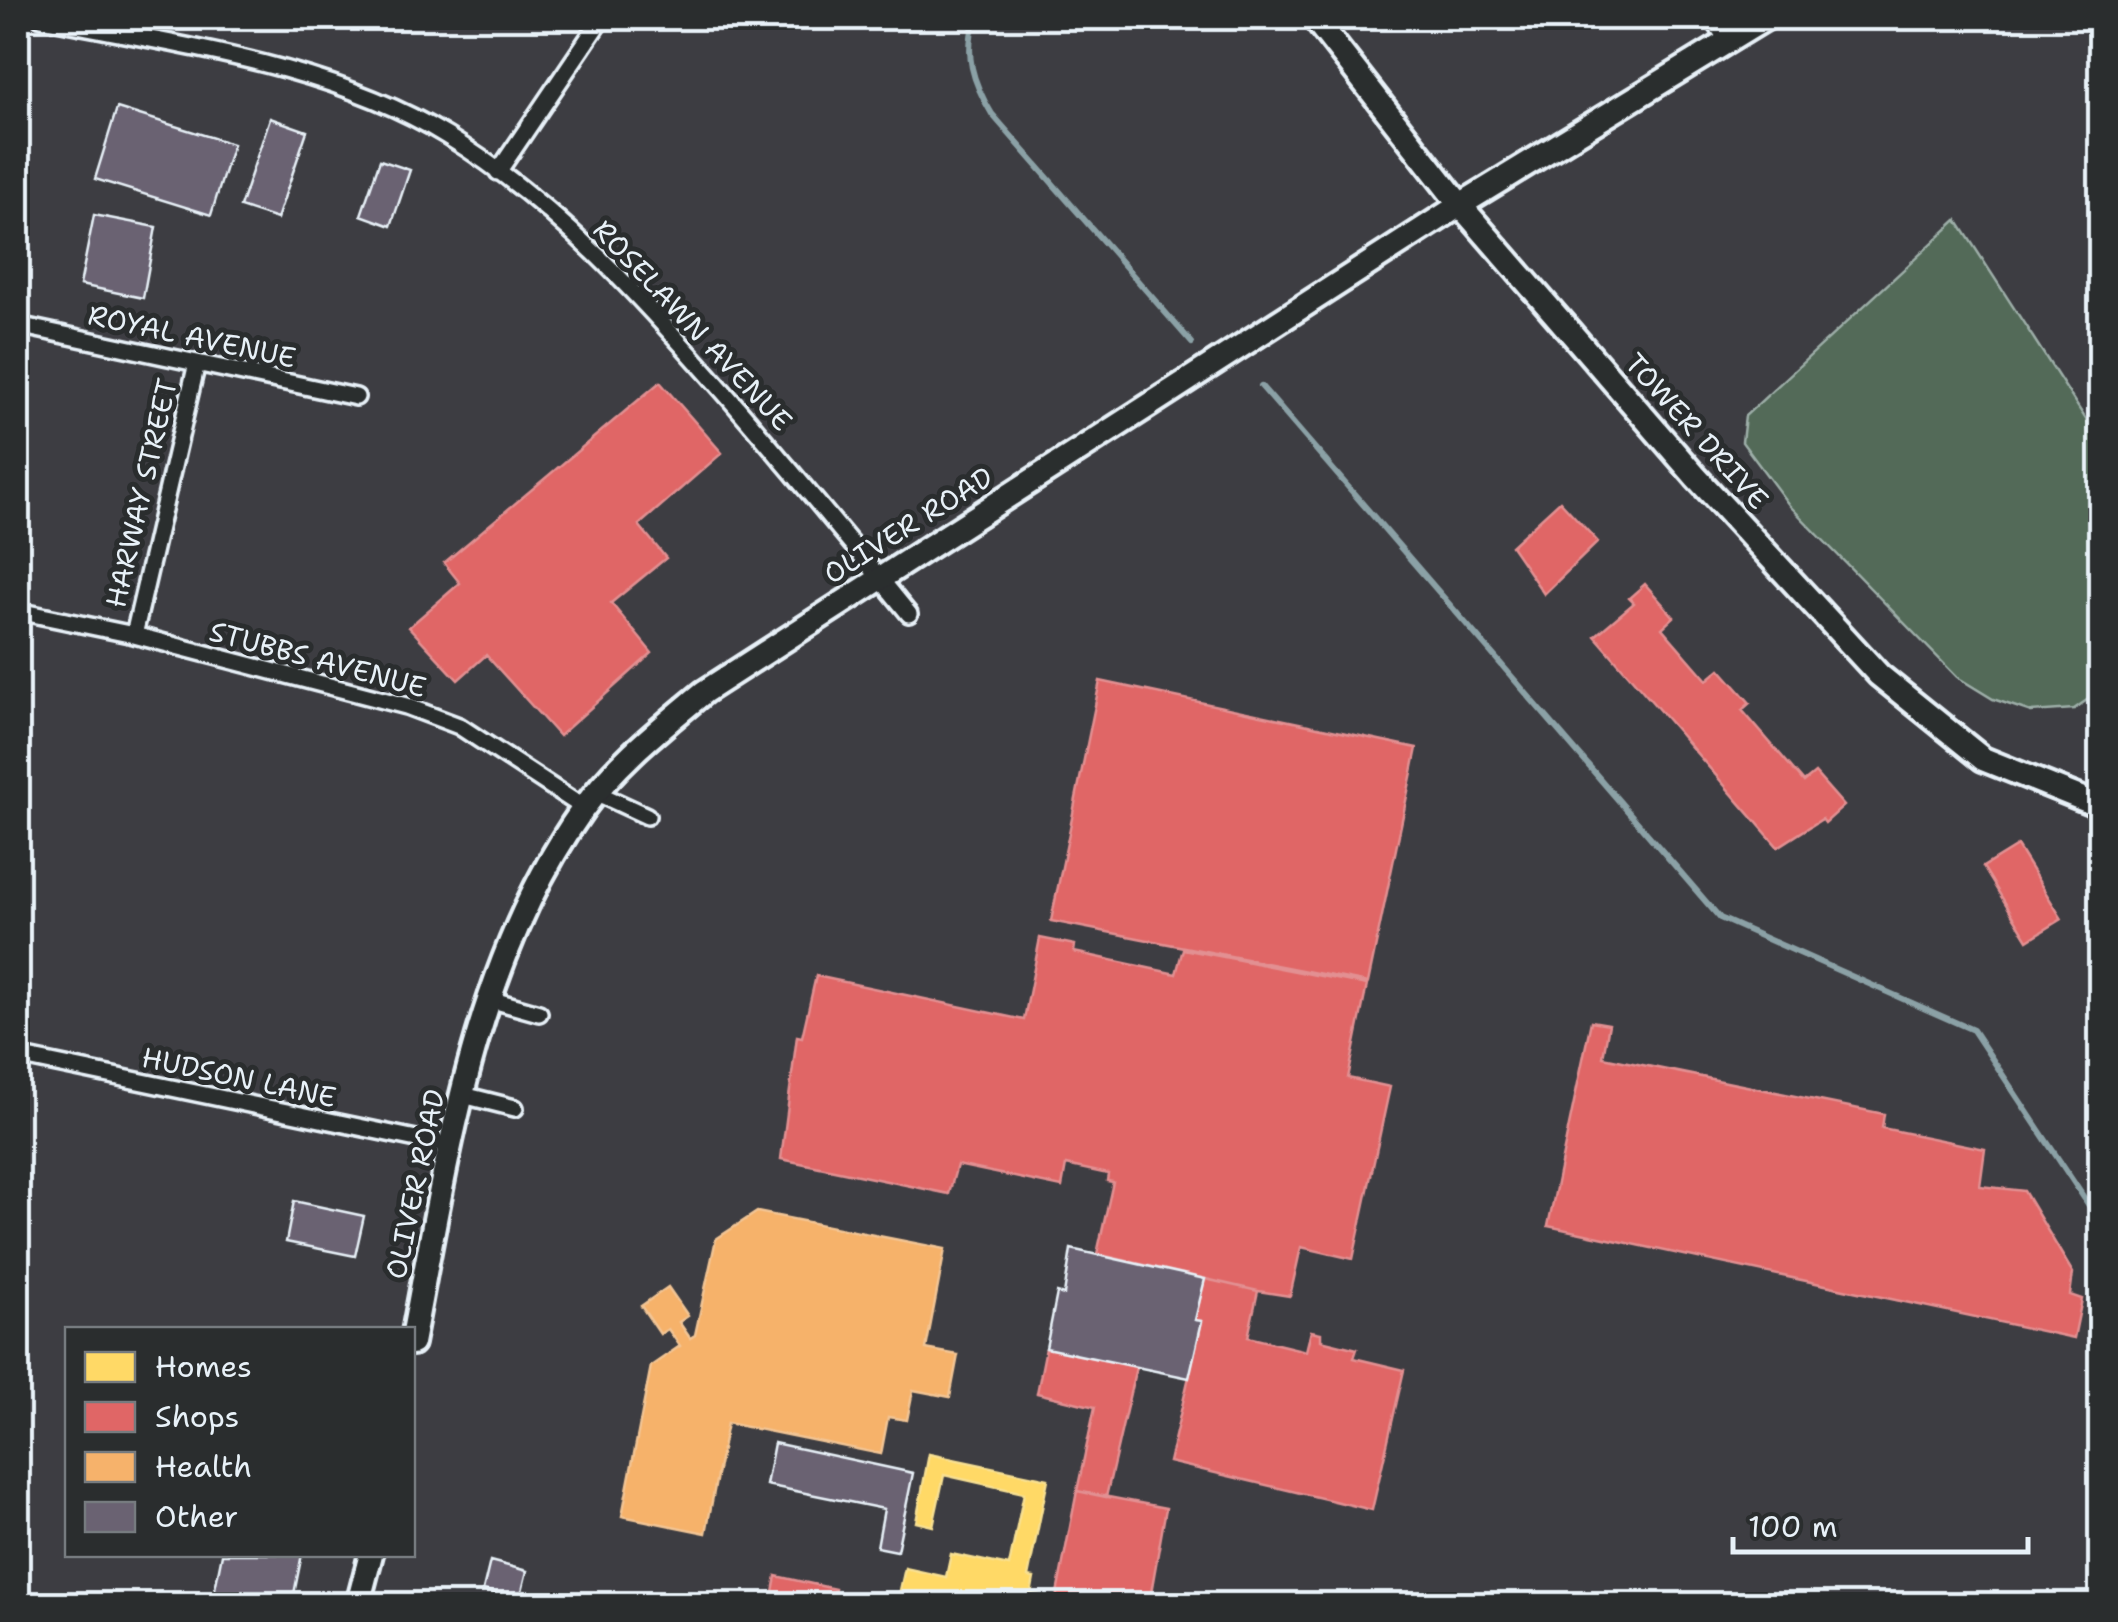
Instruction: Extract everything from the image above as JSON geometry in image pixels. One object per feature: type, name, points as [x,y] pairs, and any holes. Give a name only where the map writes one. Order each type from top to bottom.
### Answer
[{"type":"street","name":"ROSELAWN AVENUE","points":[[42,18],[281,68],[381,104],[446,135],[566,225],[660,320],[908,614]]},
{"type":"street","points":[[498,172],[602,18]]},
{"type":"street","name":"TOWER DRIVE","points":[[1314,18],[1460,205],[1696,478],[1879,675],[1983,759],[2100,806]]},
{"type":"street","points":[[1712,18],[1728,41]]},
{"type":"street","name":"OLIVER ROAD","points":[[415,1327],[450,1146],[489,999],[529,900],[590,800],[633,752],[704,692],[1460,205],[1766,18]]},
{"type":"street","name":"ROYAL AVENUE","points":[[18,325],[356,397]]},
{"type":"street","name":"HARWAY STREET","points":[[134,635],[197,363]]},
{"type":"street","name":"STUBBS AVENUE","points":[[18,611],[134,635],[406,706],[459,726],[590,800],[646,816]]},
{"type":"street","points":[[489,999],[538,1013]]},
{"type":"street","name":"HUDSON LANE","points":[[18,1056],[450,1146]]},
{"type":"street","points":[[464,1095],[515,1108]]},
{"type":"street","points":[[358,1604],[370,1557]]},
{"type":"green space","points":[[1957,220],[2100,441],[2100,691],[2074,709],[2031,712],[1993,699],[1957,677],[1789,505],[1742,442],[1745,416]]},
{"type":"building: Homes","points":[[929,1454],[1048,1479],[1028,1577],[1034,1578],[1031,1594],[1039,1595],[1037,1604],[978,1604],[918,1592],[915,1604],[897,1604],[905,1568],[946,1577],[951,1554],[1009,1566],[1024,1493],[944,1475],[933,1526],[916,1522]]},
{"type":"building: Shops","points":[[660,382],[722,453],[639,525],[666,558],[611,603],[652,653],[559,736],[486,655],[458,680],[409,627],[460,583],[444,563]]},
{"type":"building: Shops","points":[[1560,501],[1598,542],[1544,594],[1511,546]]},
{"type":"building: Shops","points":[[1645,584],[1674,617],[1662,628],[1707,680],[1720,669],[1750,703],[1742,710],[1804,782],[1815,773],[1844,806],[1825,823],[1822,819],[1778,847],[1595,636],[1634,603],[1629,598]]},
{"type":"building: Shops","points":[[1100,681],[1417,748],[1368,983],[1051,921]]},
{"type":"building: Shops","points":[[2017,846],[2062,919],[2028,940],[1983,867]]},
{"type":"building: Shops","points":[[1040,938],[1075,945],[1074,952],[1176,974],[1183,949],[1367,985],[1348,1078],[1390,1087],[1353,1259],[1301,1247],[1290,1296],[1258,1291],[1097,1254],[1113,1182],[1107,1181],[1108,1174],[1066,1165],[1062,1187],[957,1165],[949,1194],[781,1159],[797,1036],[802,1037],[816,976],[1024,1020]]},
{"type":"building: Shops","points":[[1591,1021],[1609,1024],[1603,1057],[1884,1114],[1882,1128],[1985,1149],[1980,1186],[2024,1191],[2073,1273],[2070,1295],[2082,1299],[2074,1338],[1548,1226]]},
{"type":"building: Shops","points":[[1205,1279],[1258,1291],[1248,1337],[1306,1351],[1311,1331],[1321,1333],[1321,1340],[1357,1349],[1354,1358],[1404,1370],[1372,1510],[1169,1462],[1202,1321],[1195,1320]]},
{"type":"building: Shops","points":[[1046,1348],[1136,1367],[1106,1497],[1077,1491],[1095,1407],[1037,1393]]},
{"type":"building: Shops","points":[[1077,1491],[1166,1508],[1149,1604],[1055,1604]]},
{"type":"building: Shops","points":[[776,1576],[835,1589],[832,1604],[771,1602]]},
{"type":"building: Health","points":[[757,1212],[945,1249],[926,1349],[958,1355],[950,1397],[913,1390],[907,1420],[888,1417],[881,1454],[727,1423],[706,1533],[622,1516],[651,1366],[680,1346],[668,1329],[660,1334],[641,1306],[668,1287],[688,1316],[679,1322],[690,1338],[695,1335],[716,1239]]},
{"type":"building: Other","points":[[117,108],[233,144],[211,215],[95,179]]},
{"type":"building: Other","points":[[270,118],[307,131],[277,219],[240,207]]},
{"type":"building: Other","points":[[380,160],[410,170],[391,226],[361,215]]},
{"type":"building: Other","points":[[94,215],[156,227],[143,298],[80,285]]},
{"type":"building: Other","points":[[294,1201],[364,1216],[355,1256],[286,1242]]},
{"type":"building: Other","points":[[1071,1249],[1205,1279],[1195,1320],[1202,1321],[1189,1378],[1046,1348],[1057,1293],[1064,1295]]},
{"type":"building: Other","points":[[774,1443],[913,1473],[897,1551],[877,1547],[884,1509],[766,1485]]},
{"type":"building: Other","points":[[221,1557],[301,1557],[292,1604],[265,1604],[214,1594]]},
{"type":"building: Other","points":[[490,1561],[527,1571],[520,1599],[483,1590]]},
{"type":"waterway","points":[[975,18],[970,56],[979,90],[992,114],[1192,343]]},
{"type":"waterway","points":[[1261,386],[1720,918],[1973,1030],[2100,1222]]}]
